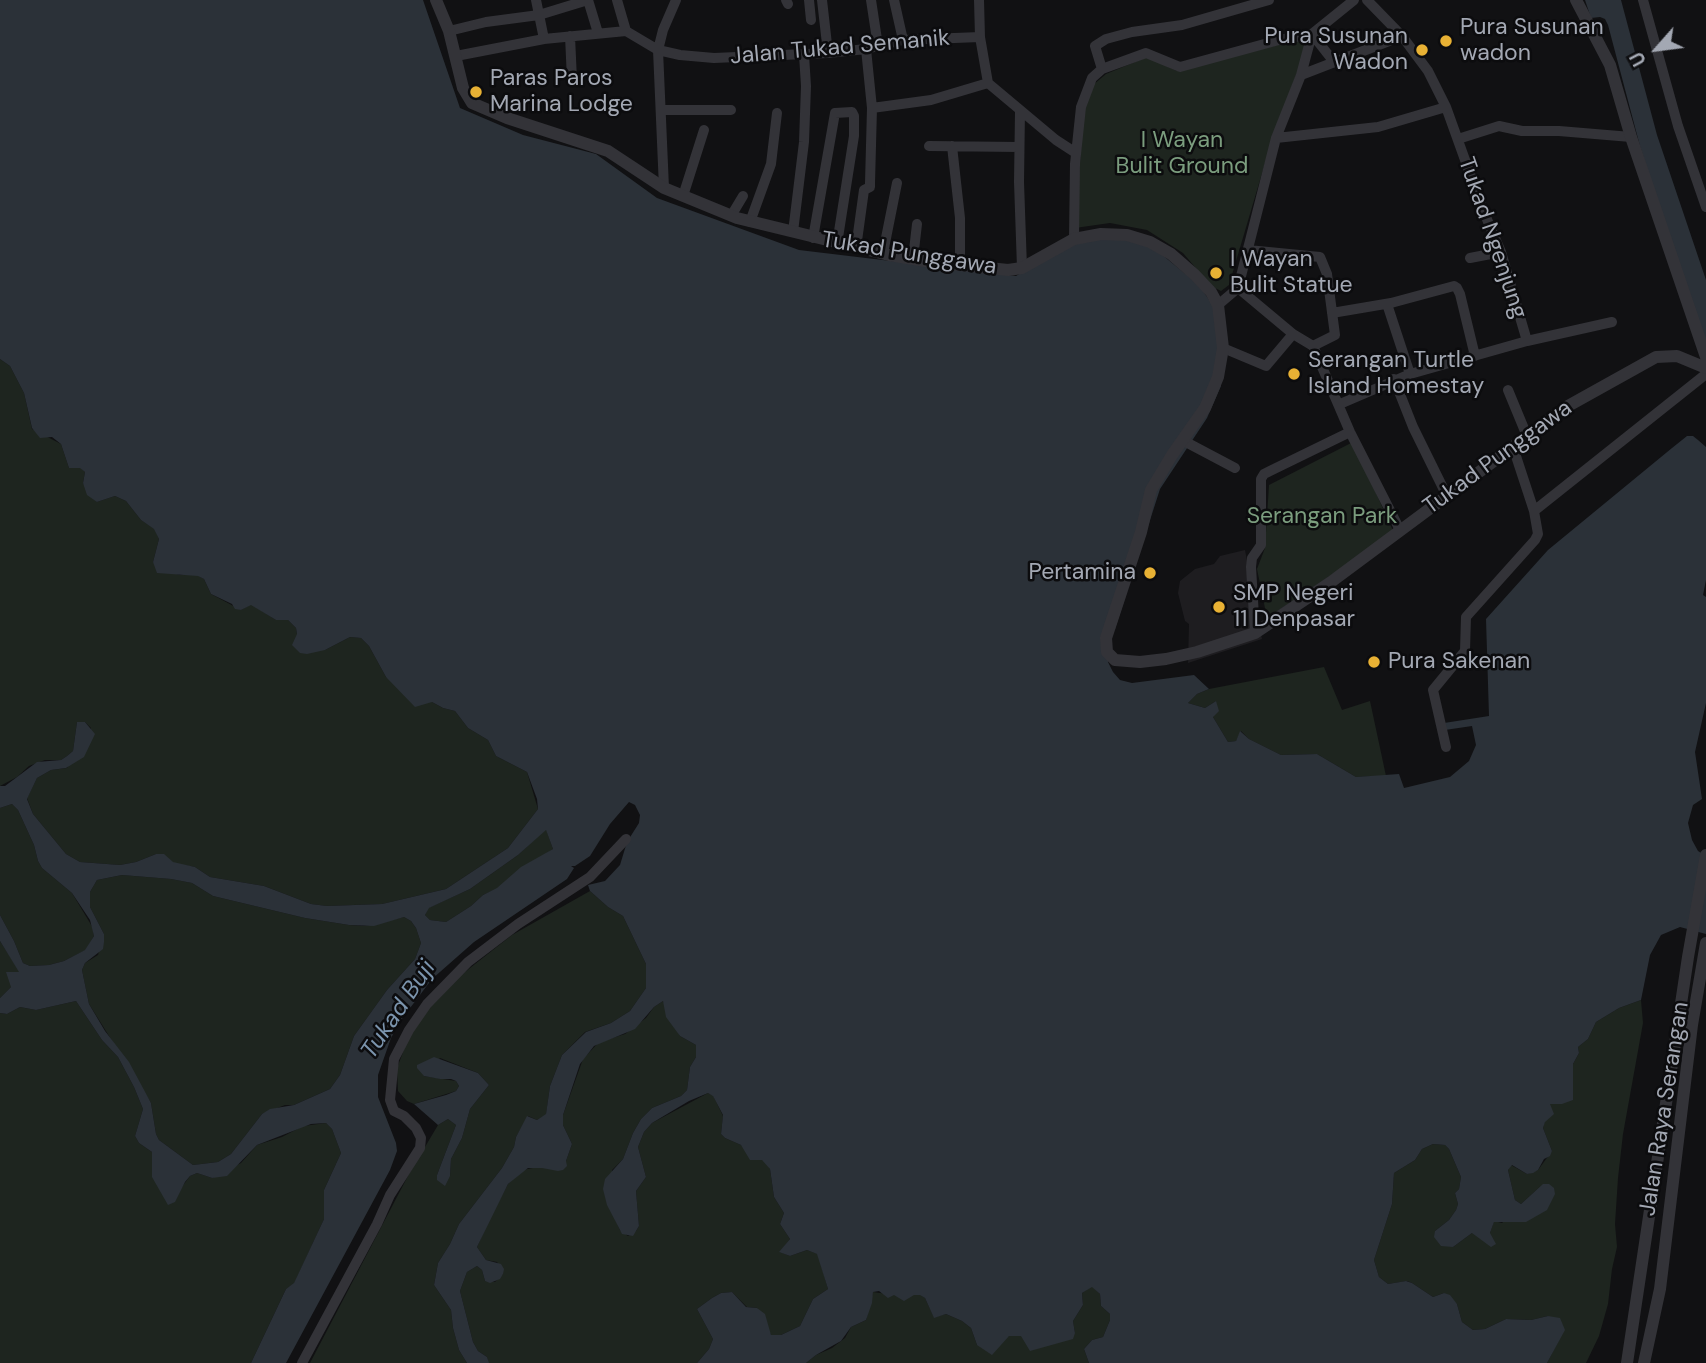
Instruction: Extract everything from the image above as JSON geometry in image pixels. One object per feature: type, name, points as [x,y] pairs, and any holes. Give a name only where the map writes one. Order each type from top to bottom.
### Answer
[{"type":"street","name":"Tukad Punggawa","points":[[436,0],[449,31],[466,95],[475,105],[608,151],[664,188],[750,222],[837,244],[913,259],[1012,270],[1022,268],[1074,239],[1101,234],[1127,235],[1150,242],[1171,254],[1195,275],[1211,292],[1218,305],[1223,348],[1218,377],[1213,393],[1152,491],[1106,638],[1107,652],[1115,660],[1140,662],[1197,652],[1255,633],[1331,582],[1568,406],[1648,360],[1670,355],[1706,368]]},
{"type":"street","points":[[536,0],[544,39]]},
{"type":"street","points":[[449,31],[486,22],[539,15],[588,0],[598,33]]},
{"type":"street","points":[[456,56],[544,39],[626,31],[617,0]]},
{"type":"street","points":[[664,188],[658,50],[665,23],[676,0]]},
{"type":"street","points":[[809,0],[811,20]]},
{"type":"street","points":[[822,0],[828,53]]},
{"type":"street","points":[[847,188],[864,190],[870,187],[873,139],[871,0]]},
{"type":"street","points":[[894,0],[903,40]]},
{"type":"street","name":"Jalan Tukad Semanik","points":[[979,0],[980,37],[988,83]]},
{"type":"street","points":[[1102,69],[1095,46],[1106,39],[1132,32],[1182,25],[1269,0]]},
{"type":"street","points":[[1074,239],[1076,153],[1084,95],[1092,78],[1102,69],[1146,53],[1180,67],[1279,40],[1312,34],[1354,0]]},
{"type":"street","name":"Tukad Ngenjung","points":[[1340,404],[1394,379],[1527,341],[1501,252],[1446,107],[1428,71],[1402,36],[1367,0]]},
{"type":"street","points":[[1576,0],[1610,65],[1631,137],[1706,357]]},
{"type":"street","points":[[1643,0],[1678,126],[1706,207]]},
{"type":"street","name":"Jalan Tukad Semanik","points":[[626,31],[658,50],[714,58],[804,55],[872,47],[903,40],[980,37]]},
{"type":"street","points":[[1312,34],[1334,62]]},
{"type":"street","points":[[1218,305],[1238,288],[1276,138],[1301,75],[1312,34]]},
{"type":"street","points":[[570,36],[572,80]]},
{"type":"street","points":[[1301,75],[1402,36]]},
{"type":"street","points":[[793,233],[804,142],[804,55]]},
{"type":"street","points":[[872,108],[931,100],[988,83],[1076,153]]},
{"type":"street","points":[[1276,138],[1370,129],[1446,107]]},
{"type":"street","points":[[661,110],[731,110]]},
{"type":"street","points":[[813,238],[834,114],[838,111],[853,113],[854,136],[837,244]]},
{"type":"street","points":[[1020,111],[1022,268]]},
{"type":"street","points":[[750,222],[771,164],[777,113]]},
{"type":"street","points":[[1458,139],[1499,126],[1522,131],[1631,137]]},
{"type":"street","points":[[683,196],[704,130]]},
{"type":"street","points":[[854,136],[873,139]]},
{"type":"street","points":[[929,146],[1019,147]]},
{"type":"street","points":[[952,146],[960,218],[960,266]]},
{"type":"street","points":[[883,253],[897,183]]},
{"type":"street","points":[[856,248],[864,190]]},
{"type":"street","points":[[731,216],[743,196]]},
{"type":"street","points":[[913,259],[917,224]]},
{"type":"street","points":[[1248,250],[1320,257],[1327,274],[1335,331],[1334,337],[1313,346]]},
{"type":"street","points":[[1470,258],[1501,252]]},
{"type":"street","points":[[1332,313],[1387,304],[1454,286],[1457,288],[1475,356]]},
{"type":"street","points":[[1238,288],[1293,334],[1313,346],[1350,432],[1400,530]]},
{"type":"street","points":[[1387,304],[1410,374]]},
{"type":"street","points":[[1527,341],[1612,321]]},
{"type":"street","points":[[1223,348],[1266,366],[1293,334]]},
{"type":"street","points":[[1534,511],[1706,374]]},
{"type":"street","points":[[1394,379],[1413,427],[1447,496]]},
{"type":"street","points":[[1508,390],[1527,436]]},
{"type":"street","points":[[1255,633],[1251,567],[1252,558],[1261,545],[1261,480],[1264,474],[1350,432]]},
{"type":"street","points":[[1182,440],[1235,468]]},
{"type":"street","points":[[1446,747],[1433,690],[1465,651],[1466,617],[1538,534],[1534,511],[1513,447]]},
{"type":"street","points":[[302,1363],[390,1195],[420,1147],[421,1139],[416,1128],[404,1116],[394,1111],[390,1100],[394,1059],[409,1030],[427,1004],[468,962],[518,923],[590,877],[626,839]]},
{"type":"street","name":"Jalan Raya Serangan","points":[[1627,1363],[1688,957],[1706,855]]},
{"type":"street","name":"Jalan Raya Serangan","points":[[1644,1363],[1660,1289],[1695,1007],[1706,943]]},
{"type":"street","points":[[1681,1005],[1695,1007]]},
{"type":"shaded area","name":"SMP Negeri 11 Denpasar","points":[[1245,550],[1262,639],[1188,663],[1189,624],[1185,621],[1178,593],[1180,581],[1195,569],[1214,564],[1220,556]]},
{"type":"green space","name":"I Wayan Bulit Ground","points":[[1301,40],[1306,49],[1273,136],[1229,285],[1221,291],[1211,286],[1183,253],[1147,230],[1110,223],[1075,228],[1084,110],[1093,85],[1106,74],[1147,57],[1177,71]]},
{"type":"green space","points":[[0,359],[10,366],[24,393],[32,429],[61,444],[69,468],[81,468],[85,472],[83,483],[97,502],[115,496],[126,501],[141,520],[155,529],[159,539],[153,562],[169,572],[197,575],[204,579],[211,594],[241,610],[251,604],[276,620],[288,620],[296,628],[297,634],[325,650],[350,637],[361,638],[369,646],[386,677],[443,708],[455,711],[468,728],[488,740],[496,756],[527,772],[538,809],[508,848],[446,889],[382,904],[327,906],[311,904],[264,886],[210,877],[195,867],[176,864],[156,854],[120,865],[80,862],[66,854],[33,814],[27,798],[37,778],[51,770],[67,768],[91,728],[85,722],[77,722],[73,751],[67,756],[61,760],[45,760],[29,766],[17,777],[0,786]]},
{"type":"green space","name":"Serangan Park","points":[[1353,442],[1394,533],[1267,618],[1257,569],[1265,548],[1269,485]]},
{"type":"green space","points":[[1324,667],[1342,710],[1370,701],[1386,776],[1356,777],[1317,754],[1281,755],[1249,739],[1241,731],[1236,741],[1228,742],[1213,717],[1216,701],[1205,708],[1188,703],[1197,694],[1209,689]]},
{"type":"green space","points":[[12,804],[18,810],[42,868],[72,893],[93,928],[94,936],[86,950],[64,961],[30,966],[23,963],[0,915],[0,808]]},
{"type":"green space","points":[[546,829],[553,849],[497,889],[483,895],[446,922],[430,920],[425,915],[428,908],[470,889],[518,855]]},
{"type":"green space","points":[[122,875],[192,883],[213,896],[305,918],[349,925],[365,926],[404,917],[416,928],[421,943],[415,959],[387,990],[354,1036],[340,1075],[330,1089],[294,1105],[285,1105],[262,1114],[231,1154],[218,1162],[193,1165],[159,1140],[151,1103],[89,1004],[82,970],[85,963],[98,955],[104,934],[90,907],[90,892],[97,880]]},
{"type":"green space","points":[[590,891],[623,916],[646,964],[646,988],[630,1011],[611,1023],[585,1032],[562,1055],[550,1086],[546,1115],[537,1120],[528,1116],[502,1168],[459,1224],[438,1263],[434,1285],[451,1310],[459,1350],[467,1363],[310,1363],[409,1174],[438,1125],[448,1119],[456,1125],[437,1175],[450,1176],[451,1159],[462,1138],[470,1109],[489,1085],[478,1073],[440,1058],[424,1076],[456,1081],[459,1086],[456,1091],[414,1104],[407,1101],[398,1091],[397,1068],[411,1031],[447,986],[512,935]]},
{"type":"green space","points":[[0,941],[20,972],[12,973],[11,987],[0,998]]},
{"type":"green space","points":[[1641,1000],[1643,1023],[1618,1178],[1615,1224],[1617,1247],[1608,1304],[1599,1336],[1586,1363],[1547,1363],[1564,1330],[1548,1316],[1531,1320],[1506,1319],[1485,1329],[1473,1330],[1462,1322],[1457,1304],[1444,1293],[1433,1297],[1407,1281],[1388,1284],[1379,1277],[1374,1260],[1392,1204],[1394,1173],[1415,1160],[1422,1149],[1433,1144],[1445,1145],[1461,1177],[1459,1189],[1455,1193],[1458,1204],[1449,1220],[1435,1231],[1453,1247],[1472,1233],[1490,1233],[1494,1221],[1502,1223],[1543,1184],[1521,1204],[1515,1200],[1508,1170],[1511,1165],[1527,1174],[1538,1170],[1552,1151],[1543,1128],[1549,1103],[1572,1089],[1573,1064],[1579,1053],[1578,1047],[1588,1039],[1596,1022],[1619,1008]]},
{"type":"green space","points":[[76,1001],[102,1040],[118,1057],[134,1087],[143,1109],[135,1136],[139,1143],[152,1152],[152,1169],[181,1188],[190,1176],[197,1173],[212,1178],[241,1163],[257,1145],[282,1137],[303,1126],[326,1123],[332,1129],[341,1153],[324,1190],[324,1219],[294,1284],[286,1289],[251,1363],[0,1363],[0,1013],[7,1014],[20,1007],[36,1010]]},
{"type":"green space","points":[[663,1001],[680,1036],[696,1045],[696,1057],[690,1067],[687,1090],[681,1096],[652,1108],[641,1119],[623,1159],[612,1170],[615,1219],[620,1230],[628,1236],[639,1226],[636,1191],[646,1177],[638,1147],[644,1132],[652,1123],[708,1093],[713,1095],[723,1116],[721,1134],[767,1163],[770,1169],[774,1197],[784,1213],[780,1224],[790,1239],[780,1252],[790,1256],[807,1250],[818,1254],[828,1289],[813,1299],[800,1326],[781,1335],[771,1335],[757,1308],[747,1307],[732,1292],[721,1293],[712,1298],[697,1309],[713,1339],[709,1349],[697,1363],[488,1363],[487,1357],[478,1351],[473,1342],[460,1291],[467,1272],[477,1266],[482,1270],[485,1281],[495,1282],[503,1274],[497,1262],[486,1260],[477,1247],[489,1220],[508,1184],[523,1170],[566,1161],[572,1144],[563,1125],[563,1115],[583,1059],[599,1042],[625,1034]]},
{"type":"green space","points":[[1092,1286],[1100,1294],[1101,1306],[1110,1314],[1110,1320],[1103,1337],[1092,1340],[1084,1349],[1089,1363],[806,1363],[845,1338],[851,1327],[866,1320],[873,1292],[894,1295],[920,1294],[925,1298],[934,1317],[946,1314],[971,1328],[977,1345],[1009,1336],[1075,1333],[1073,1321],[1083,1305],[1082,1293]]},
{"type":"water","name":"Tukad Buji","points":[[0,0],[423,0],[460,108],[523,135],[596,154],[657,198],[799,250],[1016,276],[1067,245],[1101,238],[1144,240],[1199,285],[1224,322],[1221,386],[1207,418],[1160,489],[1115,629],[1111,628],[1108,662],[1120,680],[1132,683],[1194,675],[1209,689],[1197,694],[1188,703],[1205,708],[1216,701],[1219,711],[1213,717],[1228,742],[1236,741],[1240,731],[1249,739],[1281,755],[1317,754],[1356,777],[1399,774],[1404,788],[1450,777],[1469,761],[1476,745],[1472,726],[1445,730],[1444,723],[1489,716],[1486,619],[1548,550],[1687,436],[1693,436],[1706,447],[1706,580],[1703,595],[1706,597],[1706,703],[1695,752],[1702,799],[1693,805],[1688,823],[1698,851],[1706,856],[1706,934],[1680,927],[1661,935],[1650,955],[1641,1000],[1619,1008],[1596,1022],[1588,1039],[1578,1047],[1579,1053],[1573,1064],[1573,1100],[1550,1104],[1554,1114],[1545,1122],[1543,1128],[1552,1151],[1550,1156],[1544,1159],[1533,1173],[1527,1174],[1512,1165],[1508,1170],[1515,1200],[1521,1204],[1543,1184],[1554,1188],[1555,1194],[1547,1210],[1526,1222],[1494,1222],[1490,1233],[1496,1244],[1491,1247],[1472,1233],[1453,1247],[1441,1246],[1434,1237],[1435,1231],[1449,1220],[1456,1210],[1458,1204],[1455,1193],[1459,1189],[1461,1177],[1449,1149],[1445,1145],[1433,1144],[1422,1149],[1415,1160],[1394,1173],[1392,1204],[1374,1260],[1379,1277],[1388,1284],[1406,1281],[1433,1297],[1444,1293],[1450,1295],[1457,1304],[1462,1322],[1473,1330],[1485,1329],[1506,1319],[1531,1320],[1548,1316],[1560,1318],[1565,1330],[1547,1363],[1089,1363],[1084,1349],[1092,1340],[1103,1337],[1110,1320],[1110,1314],[1101,1306],[1100,1294],[1092,1287],[1082,1293],[1083,1305],[1073,1321],[1073,1339],[1030,1351],[1021,1336],[1009,1336],[992,1355],[977,1345],[971,1328],[962,1321],[946,1314],[934,1318],[925,1298],[920,1295],[914,1295],[904,1301],[894,1295],[888,1298],[879,1291],[873,1292],[866,1320],[851,1327],[841,1341],[806,1363],[697,1363],[709,1349],[713,1339],[697,1309],[712,1298],[721,1293],[732,1292],[746,1307],[757,1308],[765,1314],[771,1335],[781,1335],[800,1326],[813,1299],[828,1289],[817,1254],[807,1250],[790,1256],[779,1252],[790,1239],[780,1224],[784,1213],[774,1197],[770,1169],[762,1160],[750,1160],[741,1145],[721,1134],[723,1115],[713,1096],[708,1093],[652,1123],[644,1132],[638,1147],[646,1177],[636,1191],[639,1226],[633,1236],[622,1234],[607,1205],[603,1189],[605,1179],[623,1159],[641,1119],[652,1108],[681,1096],[687,1090],[690,1067],[696,1057],[696,1045],[680,1036],[666,1017],[663,1001],[654,1007],[635,1029],[594,1046],[580,1064],[563,1115],[563,1125],[572,1144],[567,1166],[558,1171],[528,1168],[508,1184],[477,1247],[486,1260],[501,1264],[503,1274],[500,1279],[490,1283],[485,1281],[482,1270],[477,1266],[467,1272],[460,1291],[473,1342],[489,1363],[467,1363],[459,1350],[451,1310],[434,1285],[438,1263],[459,1224],[502,1168],[527,1116],[537,1120],[546,1114],[550,1086],[562,1055],[586,1032],[611,1023],[630,1011],[646,988],[646,964],[623,916],[608,907],[590,891],[588,885],[605,881],[620,865],[627,842],[639,823],[640,815],[635,805],[629,802],[610,824],[590,856],[571,866],[574,868],[567,879],[474,942],[432,979],[401,1020],[391,1038],[378,1075],[378,1097],[396,1143],[397,1151],[390,1170],[286,1363],[251,1363],[286,1289],[294,1283],[324,1219],[324,1190],[341,1153],[332,1129],[326,1123],[311,1124],[257,1145],[227,1176],[212,1178],[197,1173],[190,1176],[175,1202],[168,1205],[152,1177],[152,1152],[139,1143],[135,1136],[143,1109],[134,1087],[118,1057],[102,1040],[76,1001],[36,1010],[20,1007],[7,1014],[0,1013],[0,998],[11,987],[6,972],[19,972],[0,941],[0,915],[23,963],[30,966],[64,961],[85,950],[94,936],[90,920],[72,893],[42,868],[18,810],[12,804],[0,808],[0,786],[5,786],[37,762],[61,760],[67,756],[73,751],[77,722],[85,722],[95,734],[84,757],[66,768],[51,770],[37,778],[27,799],[33,814],[66,854],[80,862],[120,865],[164,854],[173,862],[195,867],[210,877],[264,886],[311,904],[327,906],[382,904],[446,889],[508,848],[538,809],[537,799],[527,772],[496,756],[488,740],[468,728],[455,711],[432,702],[415,707],[386,677],[369,646],[361,638],[350,637],[325,650],[300,653],[292,645],[297,634],[296,628],[288,620],[276,620],[251,605],[241,610],[235,609],[232,604],[211,594],[204,579],[198,576],[157,573],[153,562],[159,539],[154,529],[141,520],[126,501],[115,496],[97,502],[87,495],[83,483],[85,472],[80,468],[69,468],[61,444],[52,437],[40,438],[32,428],[24,393],[10,366],[0,359]],"holes":[[[546,830],[553,849],[521,867],[497,888],[446,922],[430,920],[425,915],[429,908],[470,889],[518,855]],[[122,875],[192,883],[213,896],[305,918],[349,925],[374,926],[404,917],[416,928],[421,943],[415,959],[387,990],[354,1036],[340,1075],[330,1089],[294,1105],[270,1109],[262,1114],[231,1154],[218,1162],[193,1165],[159,1140],[151,1103],[129,1062],[105,1031],[89,1004],[82,970],[85,963],[103,949],[104,942],[104,934],[90,907],[90,892],[97,880]]]},
{"type":"water","points":[[1585,0],[1621,0],[1657,135],[1706,280],[1706,351],[1640,146],[1608,25],[1605,19],[1591,18]]},
{"type":"water","points":[[434,1057],[478,1073],[489,1085],[470,1109],[462,1138],[451,1159],[450,1176],[445,1186],[437,1180],[437,1175],[456,1125],[448,1119],[438,1125],[414,1104],[456,1091],[459,1086],[451,1079],[424,1076],[417,1068],[417,1065]]},
{"type":"place","name":"Pura Susunan wadon","points":[[1446,41]]},
{"type":"place","name":"Pura Susunan Wadon","points":[[1422,50]]},
{"type":"place","name":"Paras Paros Marina Lodge","points":[[476,92]]},
{"type":"place","name":"I Wayan Bulit Statue","points":[[1216,273]]},
{"type":"place","name":"Serangan Turtle Island Homestay","points":[[1294,374]]},
{"type":"place","name":"Pertamina","points":[[1150,573]]},
{"type":"place","name":"SMP Negeri 11 Denpasar","points":[[1219,607]]},
{"type":"place","name":"Pura Sakenan","points":[[1374,662]]}]
